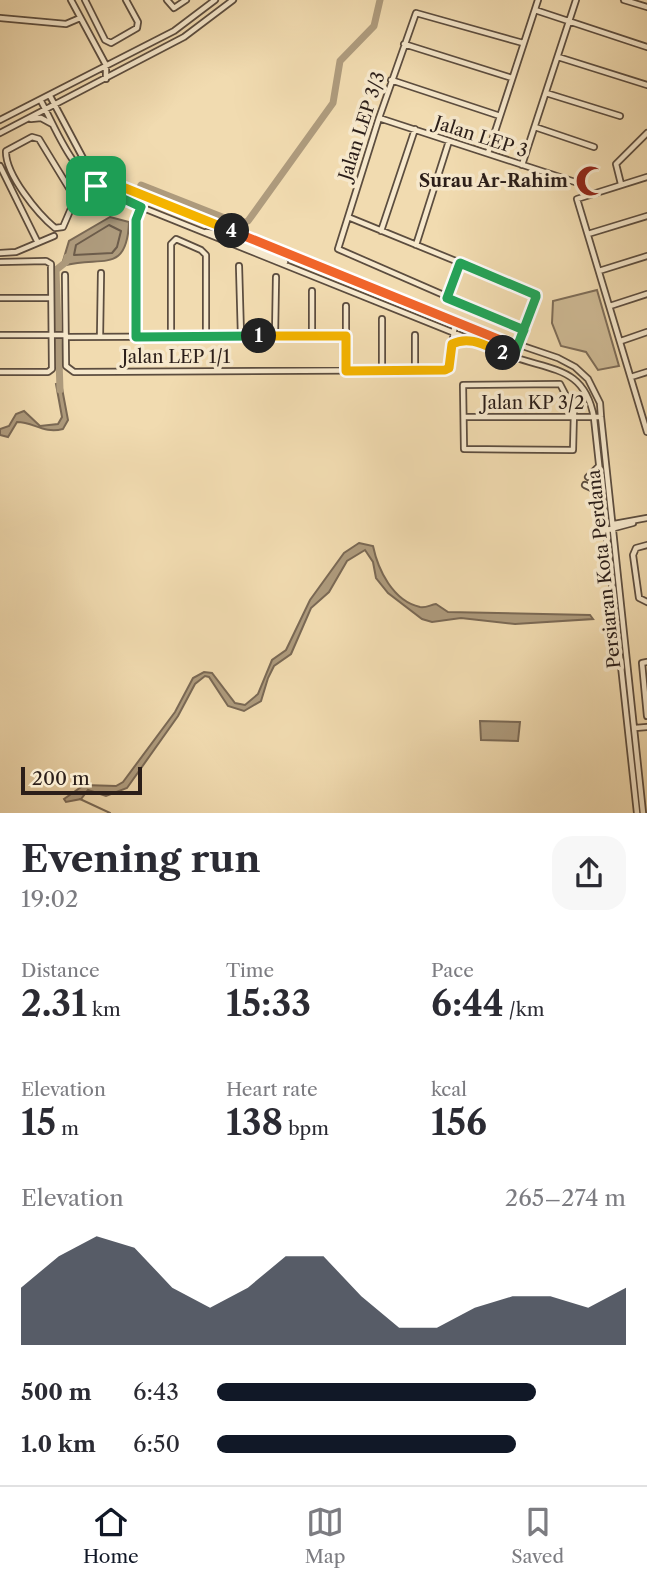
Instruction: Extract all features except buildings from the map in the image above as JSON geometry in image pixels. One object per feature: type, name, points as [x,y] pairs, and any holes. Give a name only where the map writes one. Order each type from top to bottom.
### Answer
[{"type":"street","points":[[71,0],[106,65],[106,79]]},
{"type":"street","points":[[85,0],[105,40],[111,43],[138,26],[126,0]]},
{"type":"street","points":[[167,0],[171,7],[177,8],[186,0]]},
{"type":"street","points":[[0,120],[174,31],[215,0]]},
{"type":"street","points":[[0,132],[184,37],[233,0]]},
{"type":"street","points":[[488,153],[538,0]]},
{"type":"street","points":[[522,165],[576,0]]},
{"type":"street","points":[[627,1],[647,8]]},
{"type":"street","points":[[534,10],[647,47]]},
{"type":"street","name":"Jalan LEP 3/3","points":[[447,298],[338,249],[391,80],[416,13],[523,43]]},
{"type":"street","points":[[0,18],[66,24],[80,18]]},
{"type":"street","points":[[404,44],[512,78]]},
{"type":"street","points":[[558,57],[647,85]]},
{"type":"street","points":[[391,80],[500,116]]},
{"type":"street","points":[[546,93],[620,116]]},
{"type":"street","points":[[50,96],[80,154],[95,171],[80,189],[63,227],[55,228],[43,218],[19,185],[5,155],[6,151],[20,142],[32,137],[39,139],[75,198]]},
{"type":"street","points":[[62,119],[62,108],[70,97]]},
{"type":"street","points":[[41,101],[77,169],[80,189]]},
{"type":"street","points":[[26,120],[41,118],[53,125]]},
{"type":"street","name":"Jalan LEP 3","points":[[379,118],[575,182]]},
{"type":"street","points":[[535,127],[594,147]]},
{"type":"street","points":[[382,231],[415,130]]},
{"type":"street","points":[[621,184],[616,164],[647,134]]},
{"type":"street","points":[[416,245],[449,141]]},
{"type":"street","points":[[0,166],[37,241]]},
{"type":"street","name":"Persiaran Kota Perdana","points":[[77,169],[96,186],[141,207],[195,229],[221,234],[278,257],[292,267],[453,333],[514,357],[562,370],[578,381],[591,401],[594,418],[637,813]]},
{"type":"street","name":"Persiaran Kota Perdana","points":[[95,171],[115,184],[146,197],[299,256],[455,323],[575,367],[588,380],[600,403],[643,813]]},
{"type":"street","points":[[647,177],[577,199],[631,377],[644,411],[647,432]]},
{"type":"street","points":[[69,188],[96,186]]},
{"type":"street","points":[[136,337],[136,220],[146,197]]},
{"type":"street","points":[[588,234],[647,216]]},
{"type":"street","points":[[348,217],[534,293],[536,297],[514,357]]},
{"type":"street","points":[[0,253],[16,252],[54,236]]},
{"type":"street","points":[[171,337],[171,244],[176,239],[204,252],[206,337]]},
{"type":"street","points":[[599,271],[647,256]]},
{"type":"street","points":[[0,262],[49,262],[53,335],[51,372],[0,372]]},
{"type":"street","points":[[460,263],[447,298],[523,332],[527,346],[542,354]]},
{"type":"street","points":[[239,266],[241,337]]},
{"type":"street","points":[[100,337],[101,273]]},
{"type":"street","points":[[65,275],[65,336]]},
{"type":"street","points":[[275,336],[276,277]]},
{"type":"street","points":[[312,291],[312,336]]},
{"type":"street","points":[[610,306],[647,294]]},
{"type":"street","points":[[0,298],[51,298]]},
{"type":"street","points":[[346,306],[346,371]]},
{"type":"street","points":[[382,319],[382,371]]},
{"type":"street","name":"Jalan LEP 1/1","points":[[65,336],[69,369],[74,372],[415,370],[449,368],[455,323]]},
{"type":"street","points":[[621,341],[647,332]]},
{"type":"street","points":[[0,335],[346,336]]},
{"type":"street","points":[[415,335],[415,370]]},
{"type":"street","points":[[452,344],[470,339]]},
{"type":"street","points":[[631,377],[647,372]]},
{"type":"street","points":[[464,384],[547,384],[565,387],[574,417],[575,447],[569,451],[466,450],[463,447],[464,417],[464,384]]},
{"type":"street","name":"Jalan KP 3/2","points":[[464,417],[601,417]]},
{"type":"street","points":[[588,477],[600,464]]},
{"type":"street","points":[[585,485],[598,491],[604,501]]},
{"type":"street","points":[[614,526],[624,526],[644,519]]},
{"type":"street","points":[[607,528],[644,519]]},
{"type":"street","points":[[616,543],[624,526]]},
{"type":"street","points":[[647,545],[636,548],[633,555],[639,598],[647,602]]},
{"type":"street","points":[[637,586],[647,583]]},
{"type":"street","points":[[644,662],[647,716]]},
{"type":"street","points":[[635,727],[647,727]]},
{"type":"shaded area","points":[[597,290],[619,366],[598,370],[586,352],[561,346],[552,323],[553,301]]},
{"type":"water","points":[[110,217],[129,222],[127,238],[118,256],[110,260],[66,265],[63,261],[69,241]]},
{"type":"water","points":[[61,383],[68,420],[63,429],[50,430],[17,422],[8,437],[0,435],[0,429],[9,426],[16,414],[24,411],[40,426],[58,424],[62,417],[56,384]]},
{"type":"water","points":[[359,543],[373,546],[388,583],[410,604],[426,607],[436,604],[448,612],[590,615],[593,619],[515,624],[461,618],[432,622],[422,619],[388,593],[376,578],[373,562],[365,550],[347,561],[329,592],[311,608],[291,654],[274,666],[261,701],[244,711],[228,706],[209,677],[205,676],[195,684],[178,716],[127,788],[106,796],[88,790],[81,799],[66,802],[64,799],[84,785],[116,786],[123,782],[175,712],[193,678],[204,672],[212,673],[235,703],[245,705],[258,694],[272,660],[286,650],[310,600],[344,553]]},
{"type":"water","points":[[480,721],[520,722],[518,741],[481,740]]},
{"type":"waterway","points":[[140,187],[141,185],[240,224],[248,221],[333,103],[340,61],[374,26],[380,0]]},
{"type":"waterway","points":[[60,390],[56,270],[66,262],[67,257]]},
{"type":"waterway","points":[[80,799],[110,813]]},
{"type":"place","name":"Surau Ar-Rahim","points":[[591,181]]},
{"type":"route","points":[[96,186],[82,187],[95,171],[115,184],[299,256],[517,347],[536,297],[534,293],[460,263],[447,298],[524,330],[514,357],[470,339],[457,341],[452,344],[449,368],[445,370],[346,371],[346,336],[136,337],[136,216],[141,207],[96,186]]}]
